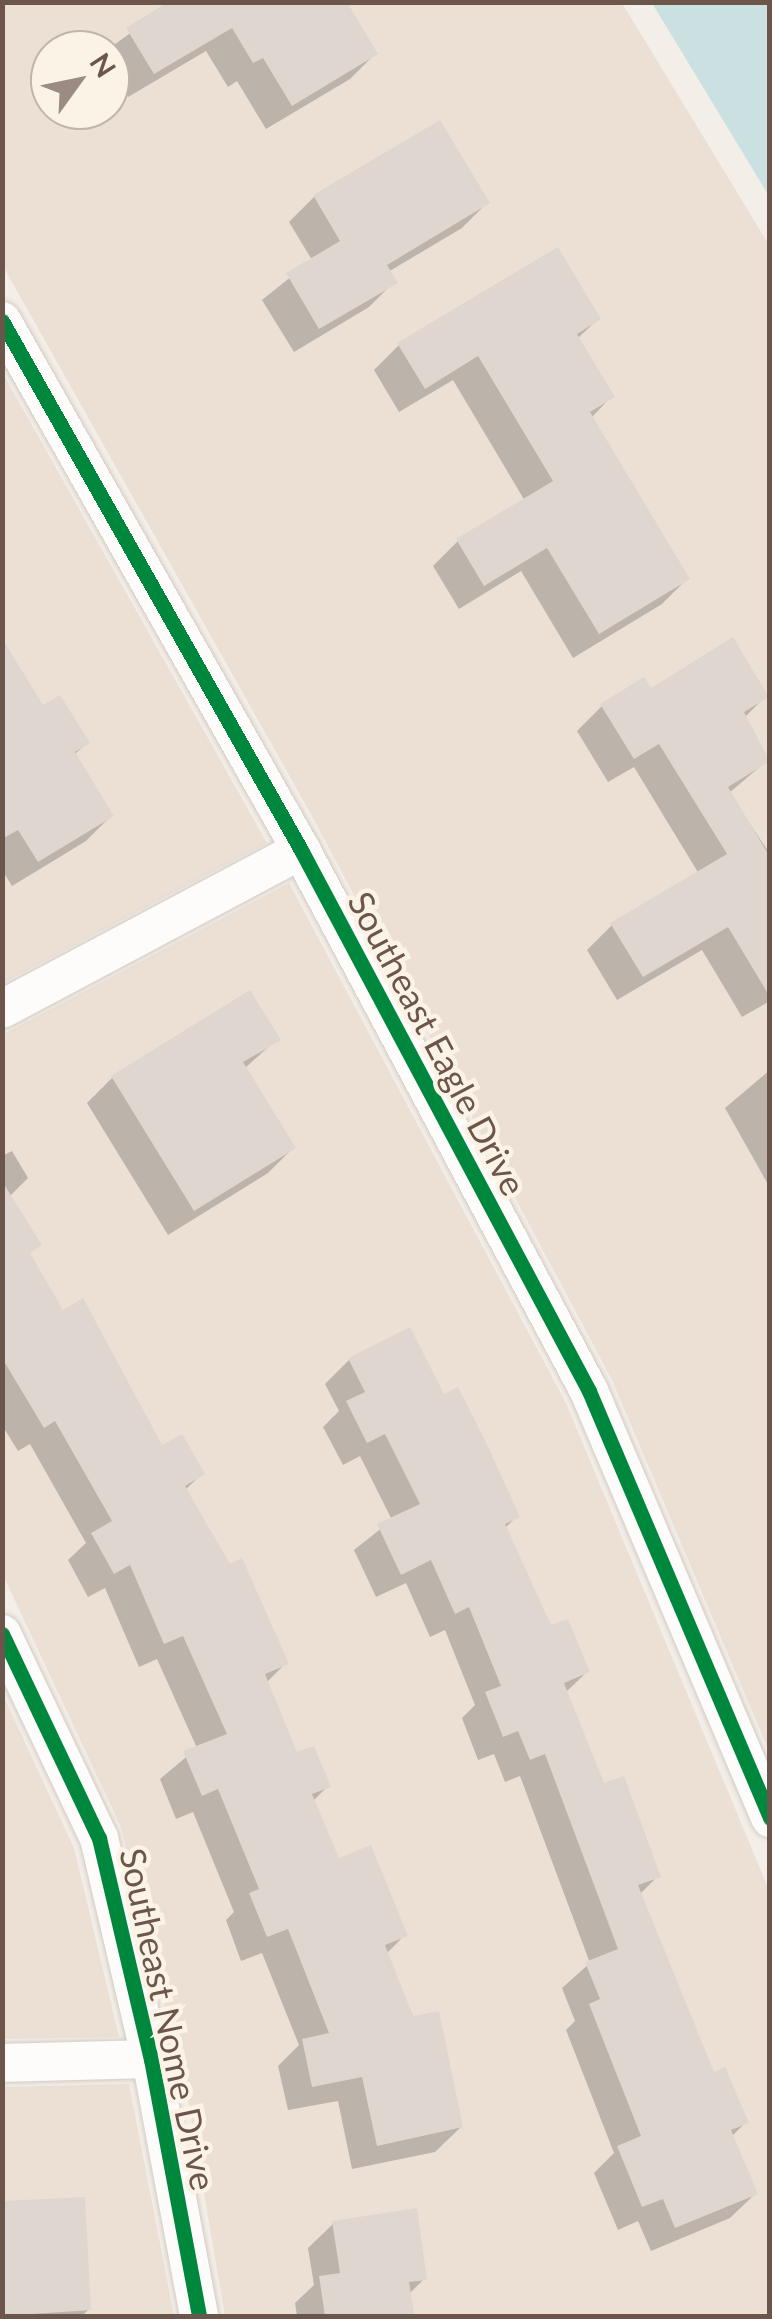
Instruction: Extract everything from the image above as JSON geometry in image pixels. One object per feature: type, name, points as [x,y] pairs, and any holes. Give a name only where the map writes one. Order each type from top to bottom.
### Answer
[{"type":"street","name":"Southeast Eagle Drive","points":[[2,321],[301,850],[589,1391],[770,1818]]},
{"type":"street","points":[[2,1009],[301,850]]},
{"type":"street","name":"Southeast Nome Drive","points":[[2,1634],[99,1838],[151,2059],[199,2316]]},
{"type":"street","points":[[2,2063],[151,2059]]},
{"type":"shaded area","points":[[2,3],[622,3],[769,245],[769,1751],[612,1380],[313,818],[3,266]]},
{"type":"shaded area","points":[[652,3],[769,3],[769,196]]},
{"type":"shaded area","points":[[2,372],[267,843],[3,983],[2,983]]},
{"type":"shaded area","points":[[289,883],[566,1403],[769,1890],[769,2316],[225,2316],[177,2036],[171,2035],[121,1827],[3,1575],[2,1035]]},
{"type":"shaded area","points":[[3,1695],[74,1848],[119,2037],[3,2039]]},
{"type":"shaded area","points":[[129,2084],[174,2316],[3,2316],[2,2087]]},
{"type":"building","points":[[168,2],[347,2],[378,54],[292,106],[263,58],[253,63],[232,28],[154,74],[126,28]]},
{"type":"building","points":[[440,120],[490,203],[387,265],[398,283],[319,329],[286,273],[340,241],[313,195]]},
{"type":"building","points":[[558,247],[601,319],[577,334],[615,397],[590,412],[690,579],[599,634],[547,548],[484,586],[456,539],[553,481],[478,356],[425,389],[397,343]]},
{"type":"building","points":[[733,637],[769,697],[744,712],[770,761],[728,787],[770,857],[770,997],[728,927],[643,977],[610,923],[727,854],[659,744],[634,759],[600,704],[644,677],[651,688]]},
{"type":"building","points":[[2,638],[43,705],[60,695],[90,743],[75,752],[114,816],[38,862],[18,830],[2,839]]},
{"type":"building","points":[[250,990],[281,1040],[243,1062],[296,1148],[194,1211],[111,1076]]},
{"type":"building","points":[[2,1181],[42,1245],[30,1253],[63,1310],[83,1298],[162,1445],[182,1434],[205,1474],[185,1486],[230,1564],[242,1558],[289,1664],[265,1674],[297,1752],[314,1746],[331,1787],[312,1794],[339,1858],[371,1845],[408,1936],[385,1945],[413,2016],[439,2011],[463,2127],[377,2146],[362,2077],[312,2087],[302,2039],[329,2033],[288,1929],[267,1937],[249,1893],[259,1889],[218,1789],[202,1796],[183,1751],[227,1734],[183,1636],[164,1644],[130,1565],[114,1574],[91,1533],[112,1521],[55,1421],[44,1428],[2,1358]]},
{"type":"building","points":[[410,1327],[444,1394],[458,1387],[485,1440],[520,1517],[505,1524],[551,1625],[568,1619],[590,1672],[564,1683],[604,1783],[624,1776],[661,1877],[638,1885],[714,2072],[725,2067],[749,2123],[731,2130],[758,2194],[675,2228],[663,2199],[642,2207],[617,2146],[641,2136],[589,2004],[600,1999],[585,1962],[618,1949],[545,1754],[530,1760],[518,1731],[503,1737],[485,1692],[501,1686],[469,1607],[455,1614],[431,1560],[401,1575],[377,1524],[420,1504],[385,1434],[367,1443],[346,1401],[365,1392],[348,1358]]},
{"type":"building","points":[[85,2197],[91,2310],[2,2316],[2,2201]]},
{"type":"building","points":[[417,2208],[427,2280],[409,2282],[414,2314],[325,2316],[319,2276],[340,2273],[332,2221]]},
{"type":"cycle path","points":[[2,321],[301,850],[589,1391],[770,1818]]},
{"type":"cycle path","points":[[2,1634],[99,1838],[151,2059],[199,2316]]}]
